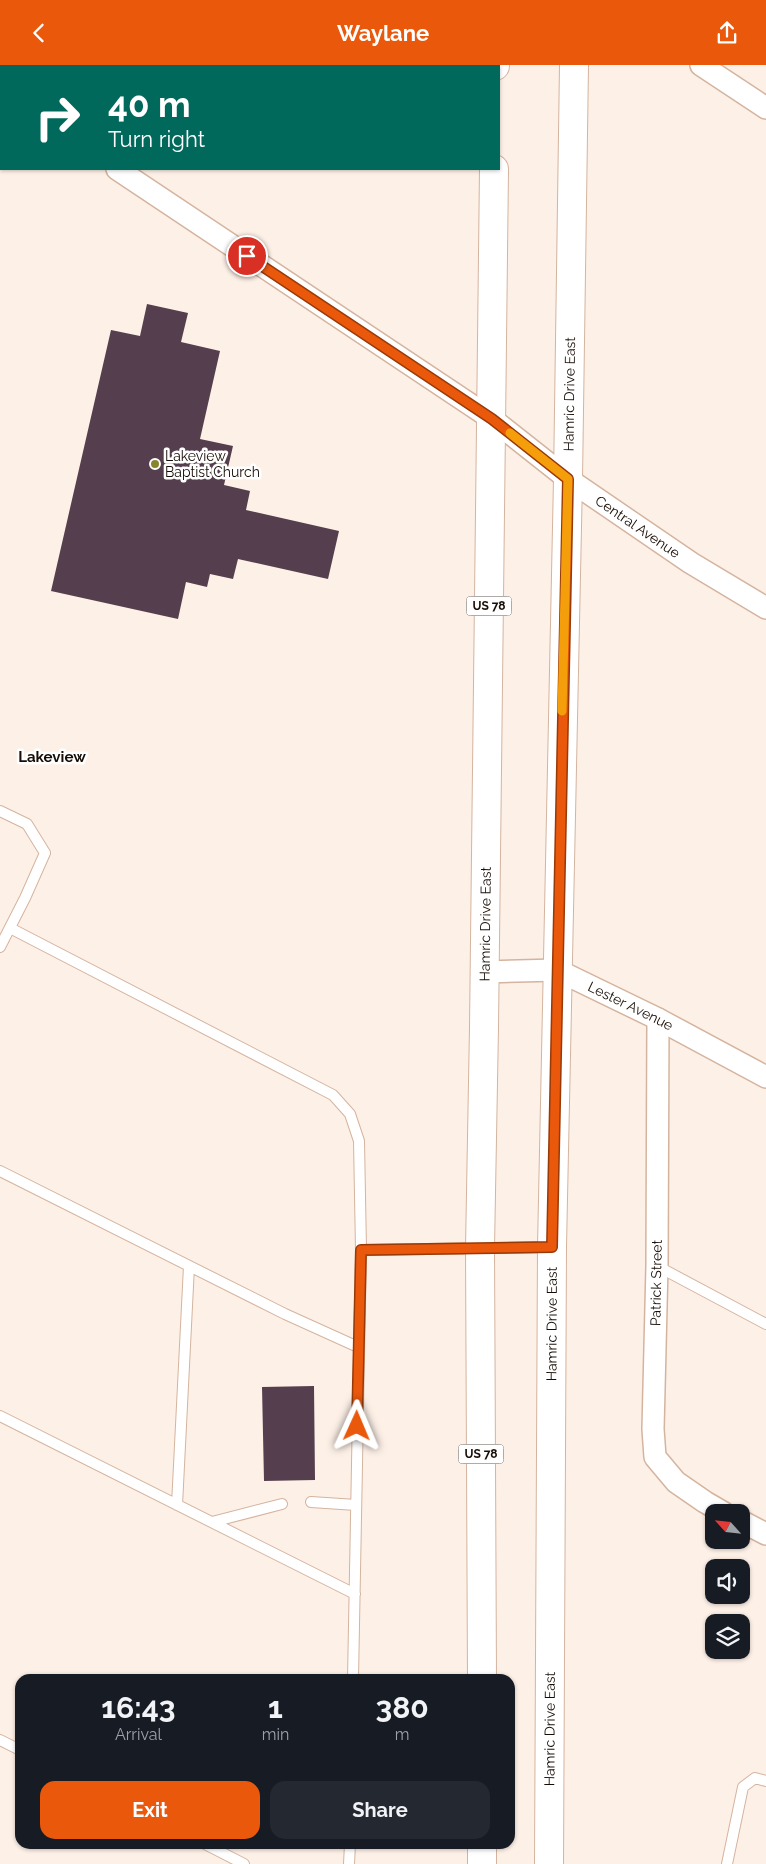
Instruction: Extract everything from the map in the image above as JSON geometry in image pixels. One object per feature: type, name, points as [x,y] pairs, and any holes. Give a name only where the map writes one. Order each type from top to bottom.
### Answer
[{"type":"main road","name":"Hamric Drive East","points":[[550,1864],[552,1247],[568,479],[574,65]]},
{"type":"main road","name":"Hamric Drive East","points":[[482,1674],[480,1248],[494,170]]},
{"type":"main road","points":[[482,1849],[482,1864]]},
{"type":"street","points":[[701,65],[766,107]]},
{"type":"street","name":"Central Avenue","points":[[118,170],[492,419],[568,479],[690,563],[766,608]]},
{"type":"street","name":"Lester Avenue","points":[[485,972],[557,970],[658,1019],[766,1077]]},
{"type":"street","name":"Patrick Street","points":[[658,1019],[657,1266],[653,1429],[655,1457],[676,1482],[708,1504]]},
{"type":"street","points":[[750,1526],[766,1534]]},
{"type":"lane","points":[[0,811],[28,824],[45,853],[0,947]]},
{"type":"lane","points":[[10,928],[334,1095],[350,1114],[359,1141],[361,1250],[353,1674]]},
{"type":"lane","points":[[0,1171],[285,1314],[358,1347]]},
{"type":"lane","points":[[361,1250],[552,1247]]},
{"type":"lane","points":[[177,1505],[189,1266]]},
{"type":"lane","points":[[657,1266],[766,1324]]},
{"type":"lane","points":[[0,1416],[355,1594]]},
{"type":"lane","points":[[311,1503],[356,1505]]},
{"type":"lane","points":[[212,1522],[282,1504]]},
{"type":"lane","points":[[0,1740],[15,1748]]},
{"type":"lane","points":[[727,1864],[743,1787],[755,1778],[766,1781]]},
{"type":"lane","points":[[214,1849],[244,1864]]},
{"type":"lane","points":[[349,1864],[350,1849]]},
{"type":"building","name":"Lakeview Baptist Church","points":[[147,304],[188,313],[181,342],[220,351],[200,439],[233,446],[224,485],[250,491],[246,510],[339,531],[328,579],[238,559],[233,579],[210,574],[207,587],[186,582],[178,619],[51,591],[111,330],[140,336]]},
{"type":"building","points":[[314,1386],[315,1480],[264,1481],[262,1387]]},
{"type":"slow traffic","points":[[510,433],[568,479],[562,711]]},
{"type":"place","name":"Lakeview Baptist Church","points":[[155,464]]},
{"type":"district","name":"Lakeview","points":[[52,757]]},
{"type":"route","points":[[247,256],[492,419],[568,479],[552,1247],[361,1250],[357,1426]]}]
